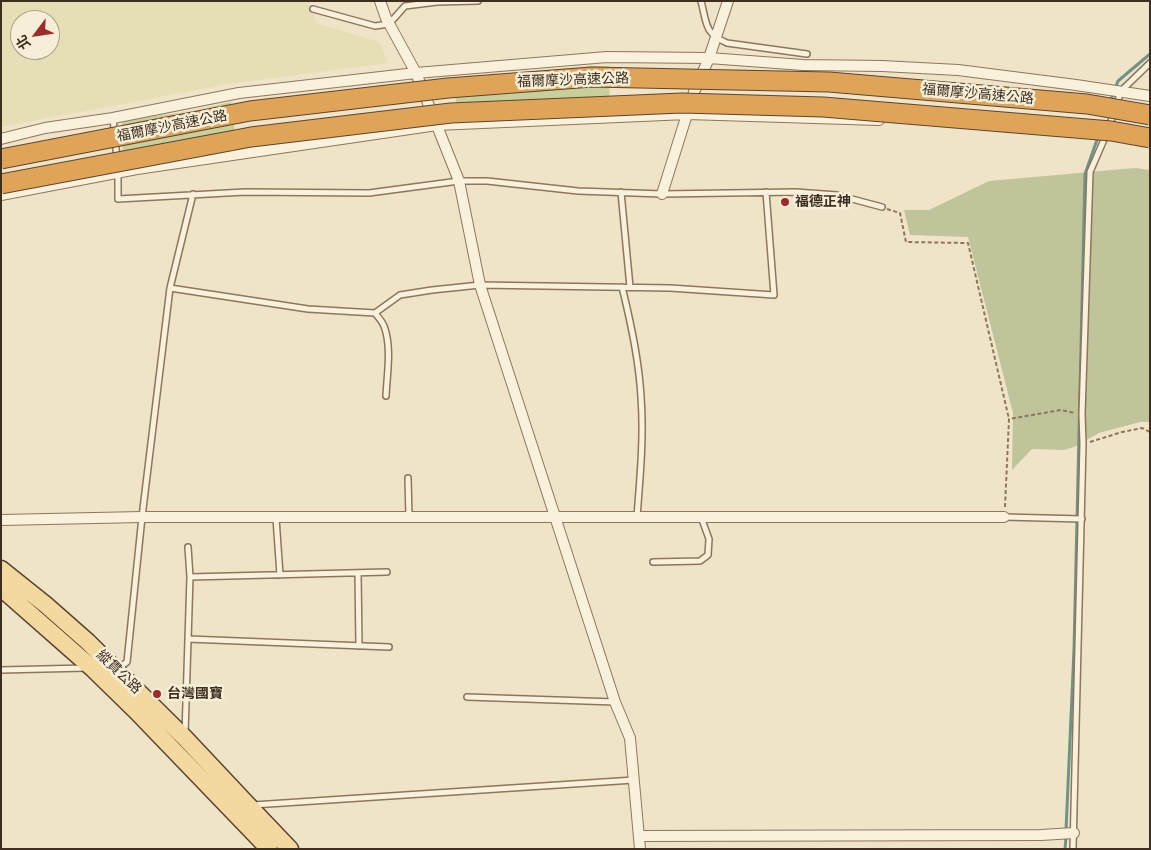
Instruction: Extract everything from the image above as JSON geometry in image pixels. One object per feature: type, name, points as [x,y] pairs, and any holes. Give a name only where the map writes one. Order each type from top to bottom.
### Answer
[{"type":"highway","name":"福爾摩沙高速公路","points":[[1,160],[250,111],[448,88],[592,77],[829,82],[1087,104],[1150,115]]},
{"type":"highway","name":"福爾摩沙高速公路","points":[[1,184],[251,137],[451,113],[682,103],[823,107],[1111,131],[1150,138]]},
{"type":"main road","name":"縱貫公路","points":[[1,569],[88,642],[104,669],[136,710],[183,748],[248,806],[290,849]]},
{"type":"main road","name":"縱貫公路","points":[[1,588],[104,669],[183,748],[269,849]]},
{"type":"street","points":[[380,1],[389,24],[416,73],[459,181],[480,285],[554,518],[615,702],[630,738],[640,849]]},
{"type":"street","points":[[662,194],[687,114],[709,58],[728,1]]},
{"type":"street","points":[[1,139],[46,128],[113,118],[239,93],[416,73],[607,57],[709,58],[803,65],[882,66],[958,70],[1150,96]]},
{"type":"street","points":[[1,195],[118,173],[437,125],[687,114],[826,120],[917,121],[1105,138],[1150,146]]},
{"type":"street","points":[[1,520],[142,517],[1004,517]]},
{"type":"street","points":[[640,836],[1068,833]]},
{"type":"lane","points":[[313,9],[375,26],[389,24],[405,6],[437,2],[478,1]]},
{"type":"lane","points":[[700,1],[709,32],[716,38],[727,43],[807,54]]},
{"type":"lane","points":[[1073,849],[1068,833],[1081,519],[1082,414],[1090,172],[1105,138],[1121,91],[1150,63]]},
{"type":"lane","points":[[113,118],[118,173],[118,199],[245,192],[369,192],[459,181],[487,181],[578,191],[662,194],[796,192],[837,195],[882,208]]},
{"type":"lane","points":[[621,192],[630,287]]},
{"type":"lane","points":[[170,288],[308,310],[375,313],[400,295],[480,285],[670,288],[774,295],[766,192]]},
{"type":"lane","points":[[1,670],[104,669],[127,662],[142,517],[170,288],[193,194]]},
{"type":"lane","points":[[622,287],[632,326],[641,397],[642,440],[637,518]]},
{"type":"lane","points":[[375,313],[384,324],[387,337],[386,396]]},
{"type":"lane","points":[[408,478],[409,518]]},
{"type":"lane","points":[[653,562],[700,561],[708,555],[709,539],[701,517]]},
{"type":"lane","points":[[1004,517],[1081,519]]},
{"type":"lane","points":[[276,518],[280,575]]},
{"type":"lane","points":[[183,748],[190,577],[188,547]]},
{"type":"lane","points":[[190,577],[387,572]]},
{"type":"lane","points":[[358,573],[359,646]]},
{"type":"lane","points":[[188,639],[389,647]]},
{"type":"lane","points":[[468,697],[615,702]]},
{"type":"lane","points":[[248,806],[634,780]]},
{"type":"path","points":[[882,208],[900,213],[906,242],[968,243],[1009,419],[1004,517]]},
{"type":"path","points":[[1009,419],[1061,410],[1074,412]]},
{"type":"path","points":[[1083,444],[1142,428],[1150,432]]},
{"type":"shaded area","points":[[1,1],[308,1],[316,23],[379,42],[388,63],[229,84],[1,127]]},
{"type":"green space","points":[[609,66],[610,113],[458,119],[453,78]]},
{"type":"green space","points":[[231,102],[237,148],[123,168],[122,120],[188,112]]},
{"type":"green space","points":[[1135,168],[1150,170],[1150,422],[1140,422],[1099,433],[1074,447],[1064,450],[1032,449],[1012,470],[1013,413],[968,237],[910,235],[904,210],[929,210],[989,181]]},
{"type":"waterway","points":[[1110,102],[1118,81],[1150,54]]},
{"type":"waterway","points":[[1066,830],[1074,649],[1085,174],[1098,137]]},
{"type":"waterway","points":[[1065,849],[1066,837]]},
{"type":"place","name":"福德正神","points":[[785,202]]},
{"type":"place","name":"台灣國寶","points":[[157,694]]}]
